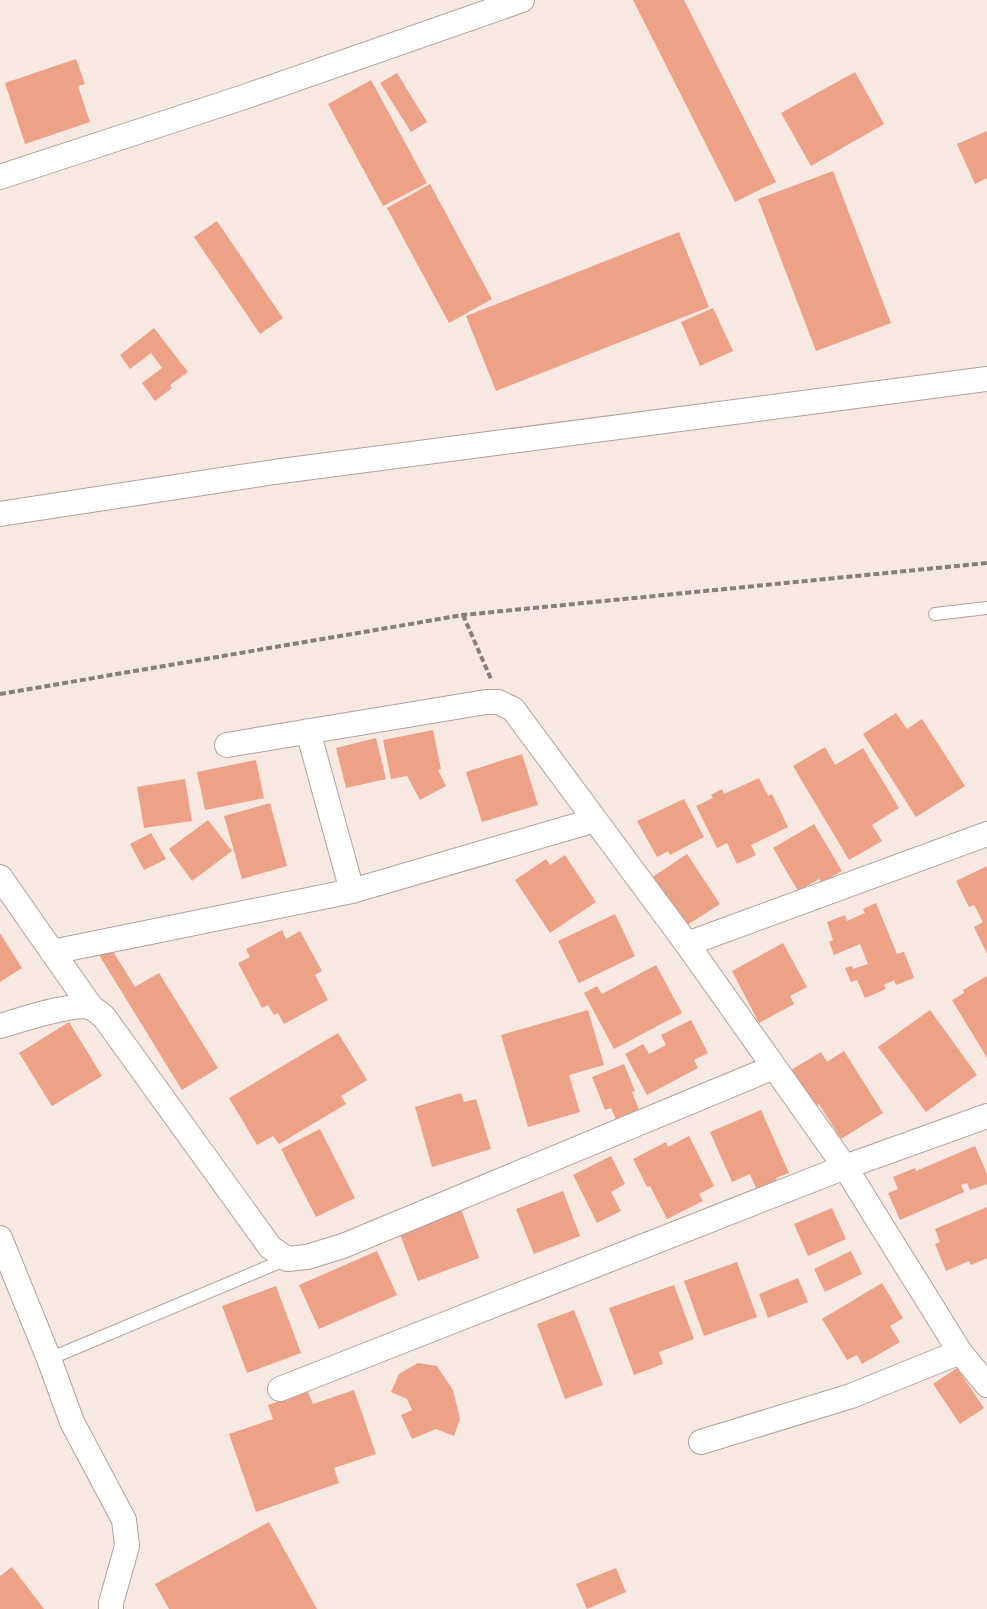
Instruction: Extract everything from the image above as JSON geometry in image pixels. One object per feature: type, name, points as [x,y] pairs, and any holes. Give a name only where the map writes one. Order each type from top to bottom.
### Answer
[{"type":"street","points":[[0,177],[244,97],[522,0]]},
{"type":"street","points":[[0,514],[286,470],[987,379]]},
{"type":"street","points":[[227,745],[486,702],[498,702],[513,709],[687,944],[845,1167],[960,1352],[987,1385]]},
{"type":"street","points":[[308,731],[352,891]]},
{"type":"street","points":[[52,952],[352,891],[595,820]]},
{"type":"street","points":[[687,944],[987,834]]},
{"type":"street","points":[[0,877],[91,1007],[104,1017],[118,1035],[270,1247],[287,1259],[307,1257],[343,1246],[774,1067]]},
{"type":"street","points":[[0,1026],[75,1007],[91,1007]]},
{"type":"street","points":[[280,1389],[845,1167],[987,1116]]},
{"type":"street","points":[[0,1238],[72,1422],[124,1520],[127,1546],[111,1609]]},
{"type":"street","points":[[700,1442],[851,1396],[960,1352]]},
{"type":"lane","points":[[935,614],[987,608]]},
{"type":"lane","points":[[49,1359],[287,1259]]},
{"type":"path","points":[[0,694],[463,615],[987,563]]},
{"type":"path","points":[[463,615],[498,695],[498,702]]},
{"type":"building","points":[[633,0],[684,0],[776,182],[735,202]]},
{"type":"building","points":[[76,59],[85,84],[78,86],[90,122],[25,144],[5,83]]},
{"type":"building","points":[[855,72],[884,124],[811,166],[781,113]]},
{"type":"building","points":[[397,73],[427,122],[411,132],[380,83]]},
{"type":"building","points":[[371,80],[427,183],[383,206],[328,104]]},
{"type":"building","points":[[987,131],[987,178],[975,184],[957,144]]},
{"type":"building","points":[[833,171],[891,323],[816,351],[758,199]]},
{"type":"building","points":[[430,184],[492,299],[449,323],[387,208]]},
{"type":"building","points":[[217,221],[283,318],[260,334],[194,237]]},
{"type":"building","points":[[679,232],[709,307],[496,391],[466,316]]},
{"type":"building","points":[[713,308],[733,351],[700,366],[681,322]]},
{"type":"building","points":[[154,328],[188,372],[170,385],[172,388],[155,401],[142,383],[162,368],[151,353],[130,369],[120,355]]},
{"type":"building","points":[[896,713],[907,729],[922,719],[965,786],[916,817],[863,734]]},
{"type":"building","points":[[433,730],[441,769],[438,770],[446,786],[420,800],[407,776],[391,779],[383,740]]},
{"type":"building","points":[[376,738],[386,779],[346,788],[336,748]]},
{"type":"building","points":[[825,747],[835,765],[863,748],[899,808],[872,825],[882,841],[849,860],[793,766]]},
{"type":"building","points":[[522,754],[538,805],[482,822],[466,772]]},
{"type":"building","points":[[256,760],[264,798],[205,810],[197,772]]},
{"type":"building","points":[[759,778],[768,796],[772,794],[788,827],[751,845],[756,855],[737,864],[727,843],[717,848],[696,806],[713,798],[711,795],[722,789],[724,794]]},
{"type":"building","points":[[185,779],[192,821],[144,828],[137,787]]},
{"type":"building","points":[[684,799],[704,837],[670,855],[668,851],[657,857],[637,821]]},
{"type":"building","points":[[270,803],[287,866],[242,879],[224,816]]},
{"type":"building","points":[[208,820],[232,851],[192,881],[169,849]]},
{"type":"building","points":[[814,824],[842,871],[822,883],[819,879],[798,891],[773,848]]},
{"type":"building","points":[[151,833],[166,859],[144,870],[130,844]]},
{"type":"building","points":[[687,854],[720,904],[684,927],[651,878]]},
{"type":"building","points":[[565,855],[596,902],[550,933],[515,880],[546,859],[550,865]]},
{"type":"building","points":[[987,866],[987,954],[974,927],[983,922],[974,905],[969,907],[956,881]]},
{"type":"building","points":[[876,903],[897,954],[904,952],[914,978],[896,985],[894,980],[884,985],[886,989],[865,998],[857,980],[851,982],[845,968],[852,966],[853,969],[868,964],[860,944],[834,955],[829,942],[833,940],[827,922],[845,915],[847,921],[865,913],[863,909]]},
{"type":"building","points":[[615,914],[635,956],[579,983],[558,941]]},
{"type":"building","points":[[282,930],[286,939],[300,931],[322,971],[315,975],[328,1000],[284,1024],[278,1013],[274,1015],[268,1005],[262,1008],[238,963],[250,957],[246,949]]},
{"type":"building","points":[[0,933],[22,968],[0,982]]},
{"type":"building","points":[[783,943],[807,987],[790,996],[794,1004],[759,1023],[732,971]]},
{"type":"building","points":[[111,948],[135,987],[159,973],[218,1068],[182,1090],[99,955]]},
{"type":"building","points":[[656,965],[682,1013],[614,1049],[584,993],[597,986],[602,994]]},
{"type":"building","points":[[987,976],[987,1058],[952,1000],[964,993],[963,990]]},
{"type":"building","points":[[588,1010],[604,1065],[569,1075],[580,1112],[528,1127],[501,1035]]},
{"type":"building","points":[[930,1010],[977,1075],[926,1112],[878,1047]]},
{"type":"building","points":[[691,1020],[708,1053],[694,1060],[698,1068],[647,1095],[625,1054],[643,1044],[649,1054],[666,1045],[661,1035]]},
{"type":"building","points":[[69,1022],[102,1076],[52,1106],[19,1053]]},
{"type":"building","points":[[338,1033],[367,1080],[341,1096],[346,1104],[279,1144],[273,1136],[257,1145],[229,1098]]},
{"type":"building","points":[[844,1051],[883,1113],[841,1139],[819,1104],[814,1107],[791,1070],[821,1052],[827,1062]]},
{"type":"building","points":[[624,1064],[635,1091],[632,1092],[641,1115],[618,1124],[611,1108],[605,1110],[592,1077]]},
{"type":"building","points":[[461,1093],[464,1102],[476,1099],[491,1149],[432,1167],[415,1107]]},
{"type":"building","points":[[761,1110],[789,1173],[757,1190],[750,1174],[732,1182],[710,1132]]},
{"type":"building","points":[[320,1129],[355,1198],[316,1217],[281,1149]]},
{"type":"building","points":[[689,1136],[714,1186],[699,1194],[703,1201],[667,1219],[633,1159],[666,1142],[668,1147]]},
{"type":"building","points":[[975,1146],[987,1174],[987,1184],[970,1190],[967,1183],[961,1185],[964,1192],[900,1220],[888,1193],[898,1189],[893,1177],[915,1168],[916,1171]]},
{"type":"building","points":[[611,1156],[625,1184],[611,1192],[621,1211],[597,1223],[573,1175]]},
{"type":"building","points":[[563,1191],[580,1236],[534,1254],[516,1209]]},
{"type":"building","points":[[987,1207],[987,1258],[971,1265],[969,1261],[946,1271],[935,1244],[940,1242],[935,1229]]},
{"type":"building","points":[[832,1208],[846,1239],[808,1256],[794,1224]]},
{"type":"building","points":[[461,1209],[479,1258],[418,1281],[399,1232]]},
{"type":"building","points":[[377,1251],[397,1295],[319,1329],[299,1285]]},
{"type":"building","points":[[851,1251],[862,1274],[825,1292],[814,1269]]},
{"type":"building","points":[[737,1262],[757,1317],[704,1336],[684,1281]]},
{"type":"building","points":[[798,1278],[808,1302],[768,1318],[759,1294]]},
{"type":"building","points":[[882,1283],[903,1318],[890,1326],[900,1342],[862,1364],[857,1355],[847,1360],[822,1319]]},
{"type":"building","points":[[674,1285],[694,1339],[659,1352],[663,1364],[634,1375],[609,1308]]},
{"type":"building","points":[[276,1286],[301,1353],[247,1373],[222,1306]]},
{"type":"building","points":[[574,1310],[603,1385],[565,1399],[537,1324]]},
{"type":"building","points":[[418,1363],[437,1366],[453,1390],[460,1419],[454,1436],[436,1429],[412,1439],[401,1415],[412,1410],[407,1399],[391,1392],[399,1374]]},
{"type":"building","points":[[957,1368],[984,1408],[960,1424],[933,1384]]},
{"type":"building","points":[[354,1390],[376,1454],[334,1468],[339,1483],[256,1512],[229,1434],[273,1419],[268,1405],[308,1392],[313,1404]]},
{"type":"building","points":[[269,1522],[317,1609],[169,1609],[155,1584]]},
{"type":"building","points":[[12,1567],[44,1609],[0,1609],[0,1576]]},
{"type":"building","points":[[616,1568],[626,1592],[587,1609],[576,1584]]}]
